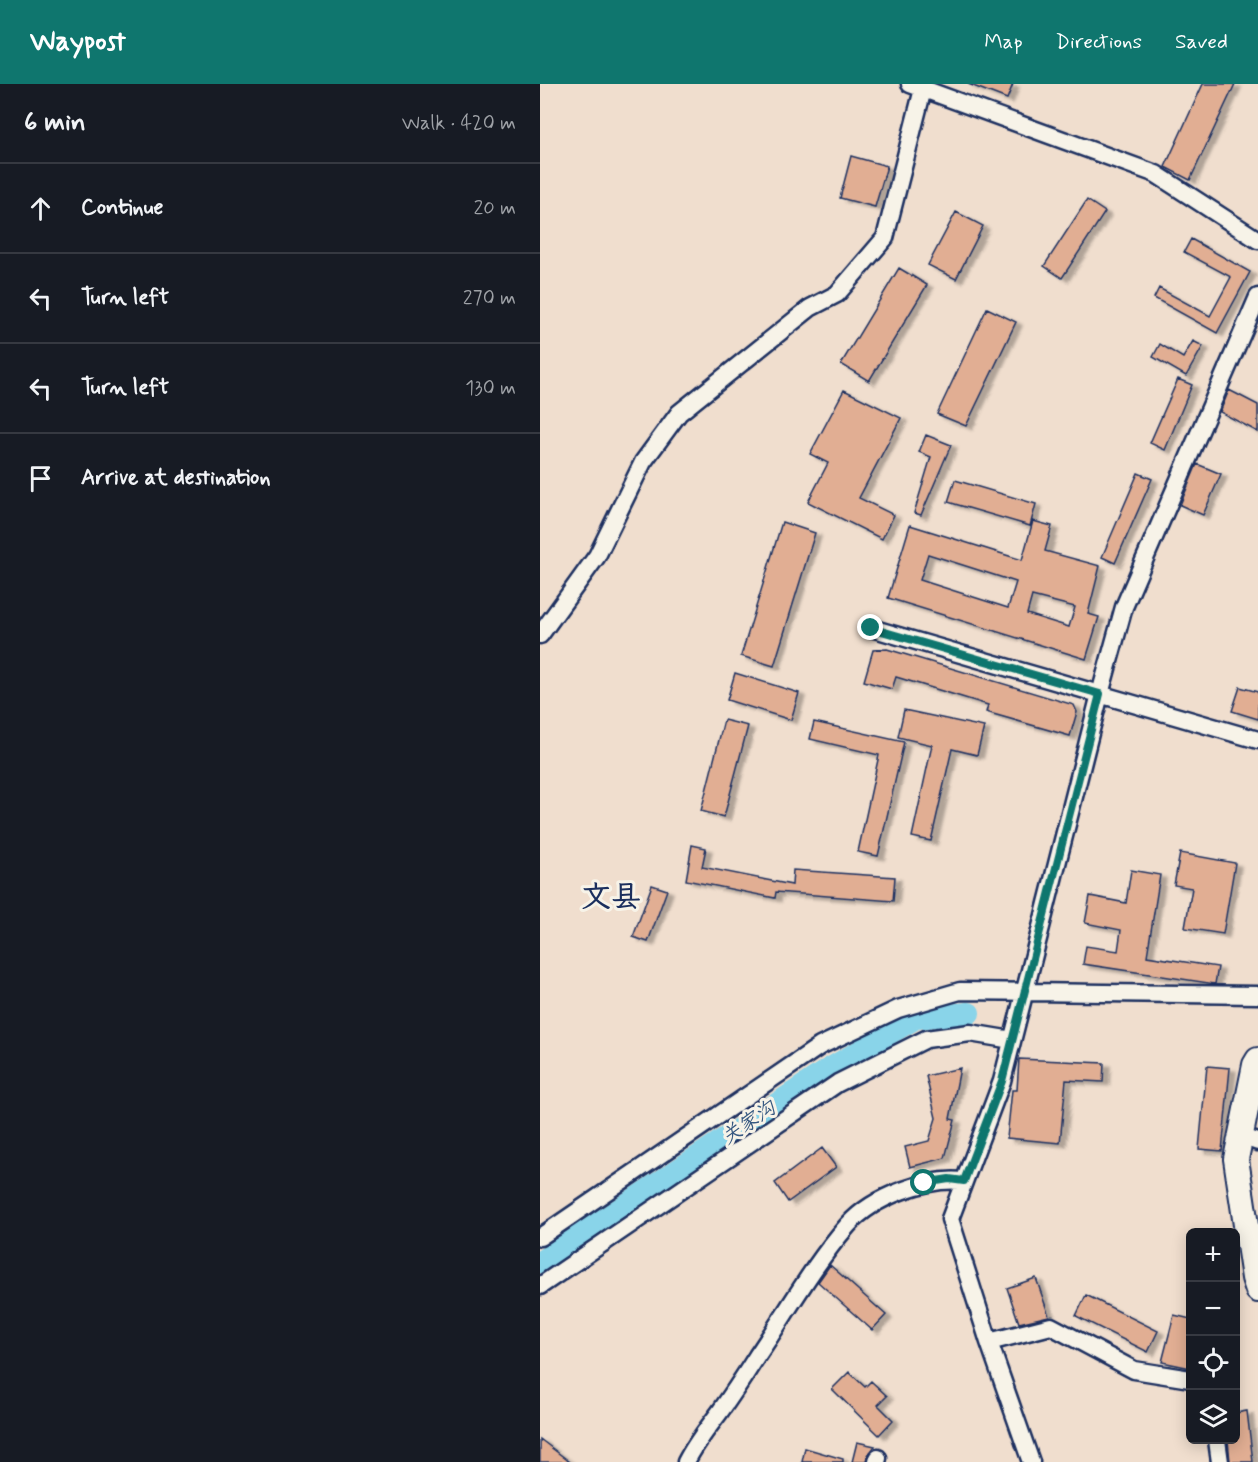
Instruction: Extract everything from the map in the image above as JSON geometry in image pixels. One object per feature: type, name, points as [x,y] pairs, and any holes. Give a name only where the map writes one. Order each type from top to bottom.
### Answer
[{"type":"highway","points":[[1258,1060],[1255,1065],[1251,1140],[1236,1159],[1254,1278],[1258,1290]]},
{"type":"street","points":[[540,635],[597,556],[643,462],[679,414],[802,313],[837,294],[885,238],[916,86],[1156,174],[1258,240]]},
{"type":"street","points":[[1031,1462],[989,1342],[950,1219],[1002,1081],[1124,607],[1258,297]]},
{"type":"street","points":[[871,628],[1258,740]]},
{"type":"street","points":[[540,1237],[820,1046],[898,1010],[960,991],[1258,995]]},
{"type":"street","points":[[540,1286],[848,1078],[926,1039],[970,1033],[1012,1040]]},
{"type":"street","points":[[686,1462],[697,1441],[720,1412],[782,1320],[798,1291],[850,1224],[874,1205],[924,1183],[949,1179],[964,1181]]},
{"type":"street","points":[[989,1342],[1051,1326],[1134,1370],[1186,1378]]},
{"type":"street","points":[[1218,1444],[1220,1462]]},
{"type":"building","points":[[968,84],[1013,84],[1007,99]]},
{"type":"building","points":[[1203,84],[1235,84],[1190,180],[1165,167]]},
{"type":"building","points":[[851,156],[887,166],[875,207],[840,198]]},
{"type":"building","points":[[1087,200],[1105,212],[1062,278],[1044,266]]},
{"type":"building","points":[[956,212],[983,226],[956,279],[928,265]]},
{"type":"building","points":[[1191,239],[1250,272],[1217,333],[1154,298],[1159,288],[1210,316],[1231,277],[1184,252]]},
{"type":"building","points":[[899,268],[927,285],[869,381],[841,364]]},
{"type":"building","points":[[987,308],[1016,322],[966,426],[937,414]]},
{"type":"building","points":[[1193,341],[1203,346],[1186,376],[1153,357],[1160,344],[1183,358]]},
{"type":"building","points":[[1178,379],[1192,385],[1165,450],[1150,443]]},
{"type":"building","points":[[844,390],[901,418],[859,498],[894,515],[882,539],[808,502],[828,463],[810,454]]},
{"type":"building","points":[[1229,390],[1258,405],[1258,432],[1220,412]]},
{"type":"building","points":[[926,435],[951,445],[921,515],[914,513],[931,457],[919,452]]},
{"type":"building","points":[[1197,464],[1221,474],[1203,515],[1180,505]]},
{"type":"building","points":[[1138,473],[1152,479],[1115,563],[1102,557]]},
{"type":"building","points":[[955,480],[1036,504],[1030,526],[948,502]]},
{"type":"building","points":[[1033,521],[1052,526],[1045,551],[1100,566],[1088,614],[1099,617],[1086,659],[888,598],[910,525],[1022,560]],"holes":[[[928,554],[1016,582],[1008,608],[920,580]],[[1032,596],[1075,607],[1069,627],[1027,614]]]},
{"type":"building","points":[[782,522],[815,533],[774,666],[741,656]]},
{"type":"building","points":[[887,649],[1074,705],[1077,712],[1070,736],[986,712],[988,705],[896,677],[892,689],[864,681],[873,650]]},
{"type":"building","points":[[735,673],[799,693],[791,720],[727,700]]},
{"type":"building","points":[[1240,687],[1258,692],[1258,719],[1232,711]]},
{"type":"building","points":[[904,710],[984,727],[977,755],[952,749],[931,841],[912,837],[932,745],[898,737]]},
{"type":"building","points":[[724,720],[748,726],[724,817],[701,811]]},
{"type":"building","points":[[814,722],[904,742],[878,856],[858,852],[879,755],[810,739]]},
{"type":"building","points":[[692,845],[706,848],[702,867],[792,885],[793,870],[895,877],[893,901],[776,892],[775,898],[686,880]]},
{"type":"building","points":[[1180,853],[1235,863],[1223,934],[1185,928],[1192,888],[1174,885]]},
{"type":"building","points":[[1131,870],[1160,875],[1147,956],[1218,967],[1215,984],[1083,964],[1086,946],[1118,951],[1121,930],[1085,923],[1090,896],[1126,903]]},
{"type":"building","points":[[652,885],[667,890],[648,942],[633,937]]},
{"type":"building","points":[[1019,1059],[1104,1063],[1103,1082],[1066,1080],[1060,1143],[1007,1138],[1012,1090],[1017,1090]]},
{"type":"building","points":[[1207,1066],[1230,1068],[1222,1151],[1199,1149]]},
{"type":"building","points":[[960,1068],[950,1119],[955,1120],[945,1158],[910,1167],[905,1147],[929,1141],[936,1118],[926,1076]]},
{"type":"building","points":[[822,1148],[836,1167],[788,1202],[775,1183]]},
{"type":"building","points":[[830,1265],[886,1315],[872,1330],[818,1282]]},
{"type":"building","points":[[1036,1278],[1049,1316],[1019,1323],[1007,1288]]},
{"type":"building","points":[[1086,1295],[1158,1331],[1148,1352],[1076,1316]]},
{"type":"building","points":[[1174,1315],[1186,1318],[1186,1367],[1162,1362]]},
{"type":"building","points":[[849,1372],[865,1387],[871,1381],[887,1396],[878,1405],[893,1420],[879,1435],[832,1389]]},
{"type":"building","points":[[1247,1411],[1253,1462],[1230,1462],[1228,1444],[1240,1444],[1240,1412]]},
{"type":"building","points":[[540,1439],[570,1462],[540,1462]]},
{"type":"building","points":[[857,1442],[875,1446],[868,1455],[867,1462],[852,1462]]},
{"type":"building","points":[[805,1448],[843,1459],[843,1462],[802,1462]]},
{"type":"waterway","name":"关家沟","points":[[540,1262],[827,1070],[916,1018],[969,1013]]},
{"type":"district","name":"文县","points":[[611,896]]},
{"type":"route","points":[[871,628],[1100,694],[1002,1081],[964,1181],[949,1179],[924,1183]]}]
